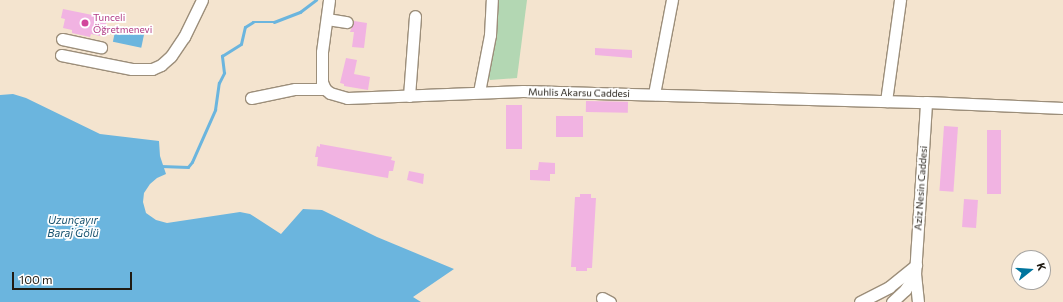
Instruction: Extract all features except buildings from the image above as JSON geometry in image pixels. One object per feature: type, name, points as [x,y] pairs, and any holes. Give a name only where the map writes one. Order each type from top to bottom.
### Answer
[{"type":"street","points":[[61,55],[132,69],[152,69],[161,65],[171,56],[184,37],[202,0]]},
{"type":"street","points":[[251,98],[295,89],[325,89],[321,72],[329,0]]},
{"type":"street","points":[[479,92],[490,35],[492,0]]},
{"type":"street","points":[[654,94],[672,0]]},
{"type":"street","points":[[886,100],[900,0]]},
{"type":"street","points":[[408,96],[415,16]]},
{"type":"street","points":[[327,19],[347,22]]},
{"type":"street","points":[[62,39],[101,47]]},
{"type":"street","points":[[77,58],[79,42]]},
{"type":"street","name":"Muhlis Akarsu Caddesi","points":[[325,89],[330,93],[347,98],[479,92],[654,94],[886,100],[1063,108]]},
{"type":"street","name":"Aziz Nesin Caddesi","points":[[918,302],[916,270],[926,102]]},
{"type":"street","points":[[860,302],[889,287],[916,270]]},
{"type":"street","points":[[892,302],[905,290],[916,270]]},
{"type":"green space","points":[[499,0],[527,0],[517,78],[490,80],[488,76]]},
{"type":"water","points":[[116,27],[144,33],[141,48],[113,42]]},
{"type":"water","name":"Uzunçayır Baraj Gölü","points":[[13,94],[26,98],[100,134],[159,141],[160,156],[166,174],[157,178],[150,184],[144,193],[143,202],[146,213],[156,220],[167,223],[240,212],[250,214],[281,234],[303,209],[322,210],[377,237],[454,269],[413,297],[421,302],[0,302],[0,95]]},
{"type":"waterway","points":[[161,166],[188,167],[192,162],[215,110],[219,83],[224,73],[222,56],[241,44],[245,27],[253,22],[274,22],[300,12],[316,0]]},
{"type":"place","name":"Tunceli Öğretmenevi","points":[[85,23]]}]
